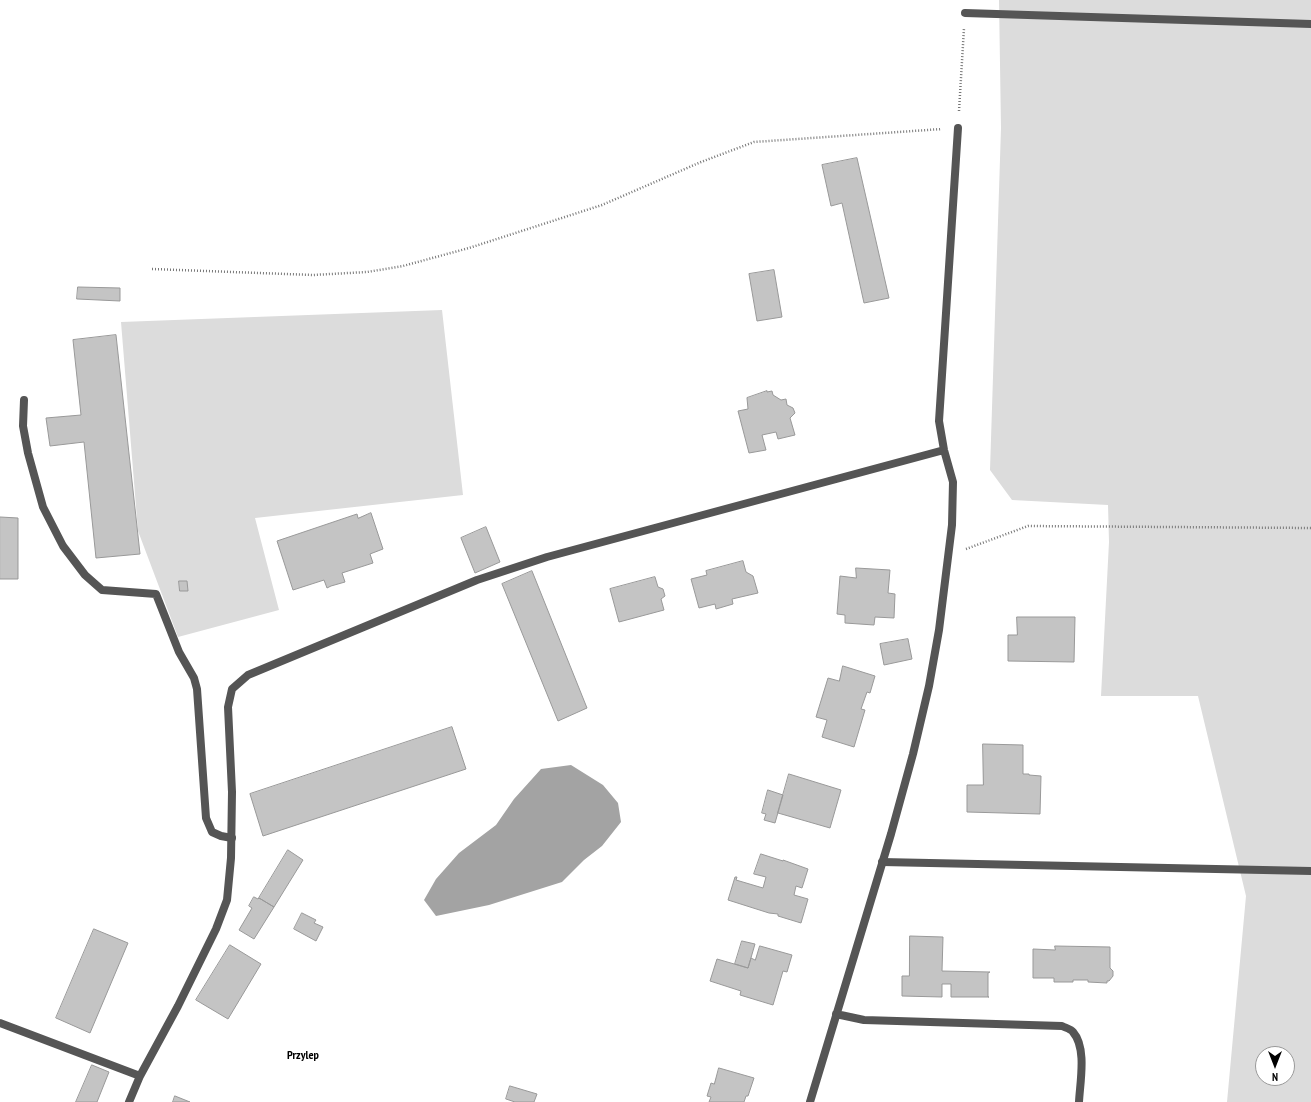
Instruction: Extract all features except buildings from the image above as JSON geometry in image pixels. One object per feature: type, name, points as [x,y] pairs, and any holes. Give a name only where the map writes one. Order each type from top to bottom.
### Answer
[{"type":"street","points":[[965,13],[1311,24]]},
{"type":"street","points":[[810,1102],[913,754],[929,686],[939,630],[952,525],[953,482],[944,450],[939,421],[958,128]]},
{"type":"street","points":[[24,400],[23,426],[28,453],[43,507],[63,546],[85,575],[102,590],[156,594],[179,652],[194,678],[197,689],[206,818],[212,832],[220,836],[232,838]]},
{"type":"street","points":[[129,1102],[140,1076],[178,1006],[216,929],[226,900],[232,838],[232,792],[228,707],[232,689],[248,675],[492,574],[547,557],[944,450]]},
{"type":"street","points":[[882,862],[1311,871]]},
{"type":"street","points":[[836,1014],[864,1020],[1062,1026],[1072,1031],[1077,1039],[1081,1053],[1079,1102]]},
{"type":"street","points":[[0,1023],[140,1076]]},
{"type":"path","points":[[152,269],[313,275],[367,272],[403,266],[469,248],[602,205],[701,162],[754,142],[958,128],[965,13]]},
{"type":"path","points":[[948,556],[1028,526],[1311,528]]},
{"type":"shaded area","points":[[999,0],[1311,0],[1311,1102],[1227,1102],[1246,896],[1198,696],[1101,696],[1109,542],[1108,505],[1012,500],[990,470],[1001,128]]},
{"type":"shaded area","points":[[442,310],[463,495],[255,518],[279,610],[178,637],[138,531],[121,322]]},
{"type":"shaded area","points":[[571,765],[603,785],[618,803],[621,822],[602,846],[584,860],[562,882],[489,905],[436,916],[424,900],[436,879],[459,853],[496,825],[514,799],[541,769]]},
{"type":"district","name":"Przylep","points":[[303,1056]]}]
